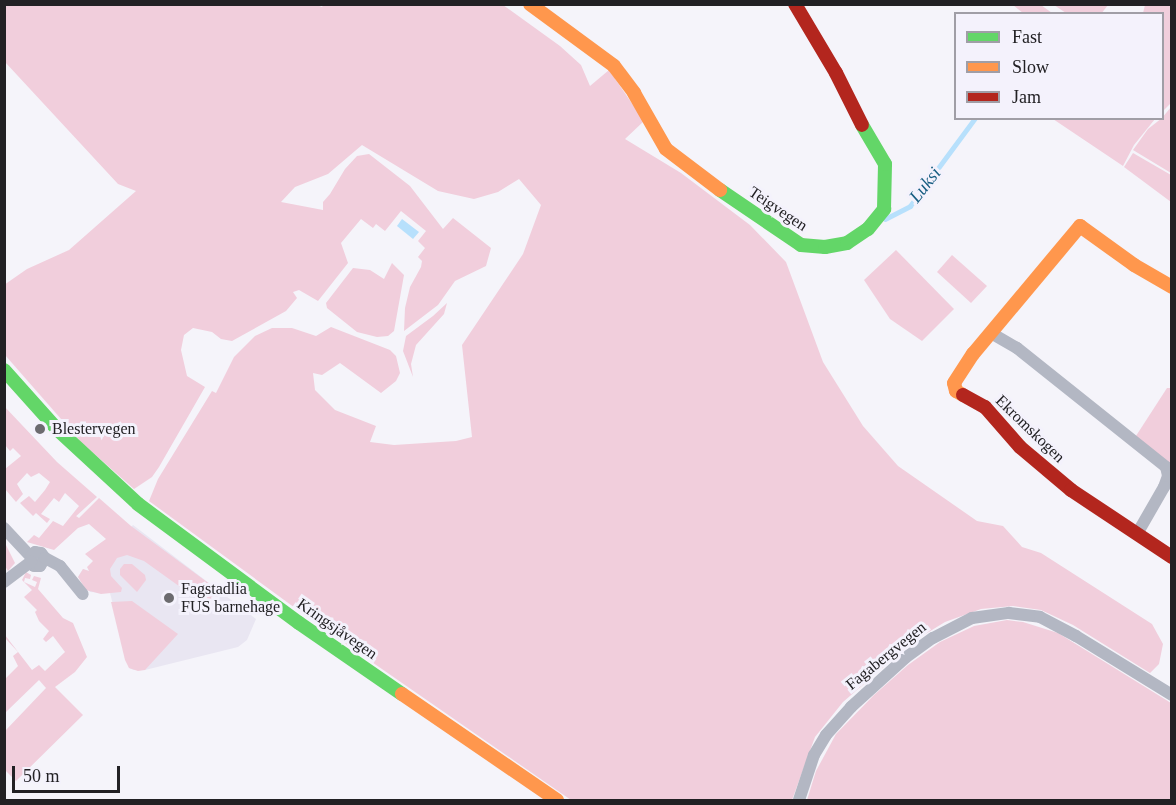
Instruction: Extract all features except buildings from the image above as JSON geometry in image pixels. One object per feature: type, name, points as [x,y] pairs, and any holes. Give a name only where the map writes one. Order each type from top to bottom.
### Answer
[{"type":"street","name":"Teigvegen","points":[[530,4],[614,66],[634,93],[666,149],[694,172],[801,245],[825,247],[846,243],[868,229],[884,209],[885,164],[850,105],[836,73],[795,4]]},
{"type":"street","name":"Ekromskogen","points":[[1172,286],[1134,265],[1080,226],[960,371],[954,383],[956,391],[985,407],[1020,447],[1071,490],[1172,557]]},
{"type":"street","points":[[991,333],[1017,348],[1166,467],[1168,476],[1164,487],[1137,534]]},
{"type":"street","name":"Kringsjåvegen","points":[[4,370],[57,429],[138,504],[299,623],[558,801]]},
{"type":"street","points":[[4,528],[31,559]]},
{"type":"street","points":[[4,582],[31,559],[35,552],[41,553],[45,558],[60,566],[83,594]]},
{"type":"street","name":"Fagabergvegen","points":[[799,801],[814,755],[825,735],[850,706],[905,657],[933,638],[972,618],[1009,613],[1040,617],[1076,636],[1172,695]]},
{"type":"shaded area","points":[[314,4],[322,7],[324,4],[503,5],[560,46],[581,65],[590,86],[609,70],[644,121],[625,139],[681,173],[750,225],[786,262],[823,362],[863,426],[898,466],[977,521],[1003,526],[1022,547],[1041,553],[1152,624],[1163,644],[1159,664],[1150,673],[1073,625],[1041,610],[1013,606],[981,609],[945,622],[914,641],[843,702],[815,737],[792,800],[571,800],[317,624],[149,501],[158,479],[212,391],[216,393],[234,357],[255,336],[272,328],[292,328],[316,336],[331,327],[390,350],[396,356],[400,373],[396,381],[381,393],[340,363],[322,375],[313,373],[315,390],[335,410],[376,426],[370,442],[394,445],[456,441],[472,437],[462,345],[523,254],[541,205],[519,179],[498,192],[474,199],[438,191],[362,145],[328,174],[295,187],[281,202],[323,210],[323,202],[345,169],[357,156],[369,154],[410,186],[443,229],[453,218],[491,248],[486,266],[455,281],[438,305],[404,331],[405,308],[410,287],[421,267],[422,261],[418,257],[425,248],[418,241],[426,231],[401,211],[385,231],[376,224],[373,228],[361,219],[341,243],[348,263],[318,301],[299,290],[293,292],[297,298],[286,311],[232,341],[221,339],[212,332],[193,328],[184,335],[181,350],[187,376],[205,387],[159,467],[152,477],[134,489],[82,443],[5,355],[4,285],[27,269],[69,250],[136,191],[118,184],[5,62],[5,5]]},
{"type":"shaded area","points":[[1013,5],[1041,5],[1051,12],[1022,12]]},
{"type":"shaded area","points":[[1054,5],[1108,5],[1103,12],[1064,12]]},
{"type":"shaded area","points":[[1145,5],[1171,5],[1171,103],[1164,110],[1164,12],[1143,12]]},
{"type":"shaded area","points":[[1171,107],[1171,173],[1133,150],[1148,129],[1159,120],[1164,120],[1164,116]]},
{"type":"shaded area","points":[[1054,120],[1154,120],[1134,145],[1123,166]]},
{"type":"shaded area","points":[[1133,153],[1171,175],[1171,202],[1124,167]]},
{"type":"shaded area","points":[[896,250],[954,309],[922,341],[890,319],[864,280]]},
{"type":"shaded area","points":[[952,255],[987,286],[971,303],[937,272]]},
{"type":"shaded area","points":[[392,263],[404,275],[394,331],[388,336],[377,337],[357,332],[327,308],[326,303],[353,268],[370,270],[384,279]]},
{"type":"shaded area","points":[[447,303],[444,314],[416,345],[411,364],[413,377],[403,351],[406,336]]},
{"type":"shaded area","points":[[1167,388],[1171,388],[1171,470],[1134,439]]},
{"type":"shaded area","points":[[4,406],[57,462],[97,497],[76,516],[79,518],[99,498],[131,526],[222,593],[214,604],[204,598],[197,599],[144,561],[127,555],[117,558],[110,569],[111,576],[122,588],[121,592],[101,594],[86,590],[78,577],[83,569],[89,571],[87,567],[93,561],[85,554],[106,539],[89,524],[78,528],[54,550],[27,542],[34,535],[39,538],[53,521],[63,526],[79,506],[65,493],[59,502],[54,498],[41,514],[50,519],[47,523],[36,513],[33,516],[20,503],[29,496],[35,502],[45,490],[50,482],[39,473],[31,477],[27,473],[17,484],[23,494],[16,502],[5,489],[5,469],[21,456],[13,448],[10,451],[5,445]]},
{"type":"shaded area","name":"Fagstadlia FUS barnehage","points":[[133,525],[256,619],[247,640],[238,647],[145,670],[129,668],[110,593],[90,592],[78,577],[83,569],[91,572]]},
{"type":"shaded area","points":[[5,543],[15,563],[8,571],[5,566]]},
{"type":"shaded area","points":[[124,564],[132,564],[145,575],[146,580],[137,592],[120,575],[120,569]]},
{"type":"shaded area","points":[[26,572],[31,575],[30,579],[25,578],[24,582],[22,580]]},
{"type":"shaded area","points":[[34,576],[41,578],[38,589],[63,618],[73,623],[87,657],[75,672],[55,687],[83,715],[16,781],[5,770],[5,731],[46,688],[39,680],[5,713],[5,679],[18,666],[13,656],[18,652],[5,638],[5,635],[32,670],[39,665],[45,671],[65,652],[53,636],[46,642],[43,639],[49,631],[39,621],[35,612],[37,610],[24,597],[32,590],[24,582],[35,587],[37,582],[32,580]]},
{"type":"shaded area","points":[[132,601],[178,634],[145,670],[138,671],[129,668],[125,660],[111,602]]},
{"type":"shaded area","points":[[1007,620],[1023,622],[1058,633],[1171,703],[1171,800],[807,800],[816,771],[836,734],[874,695],[908,665],[940,642],[974,626]]},
{"type":"water","points":[[402,219],[419,232],[413,239],[397,226]]},
{"type":"waterway","name":"Luksi","points":[[885,219],[910,206],[974,120]]},
{"type":"traffic: fast","points":[[720,190],[801,245],[825,247],[847,243],[868,229],[884,209],[885,164],[862,125]]},
{"type":"traffic: fast","points":[[4,370],[57,429],[138,504],[299,623],[402,694]]},
{"type":"traffic: slow","points":[[530,4],[614,66],[634,93],[666,149],[720,190]]},
{"type":"traffic: slow","points":[[963,395],[956,391],[954,383],[973,354],[1080,226],[1134,265],[1172,287]]},
{"type":"traffic: slow","points":[[402,694],[557,800]]},
{"type":"traffic: jam","points":[[795,4],[836,73],[862,125]]},
{"type":"traffic: jam","points":[[963,395],[985,407],[1020,447],[1071,490],[1172,557]]},
{"type":"place","name":"Blestervegen","points":[[40,429]]},
{"type":"place","name":"Fagstadlia FUS barnehage","points":[[169,598]]}]
